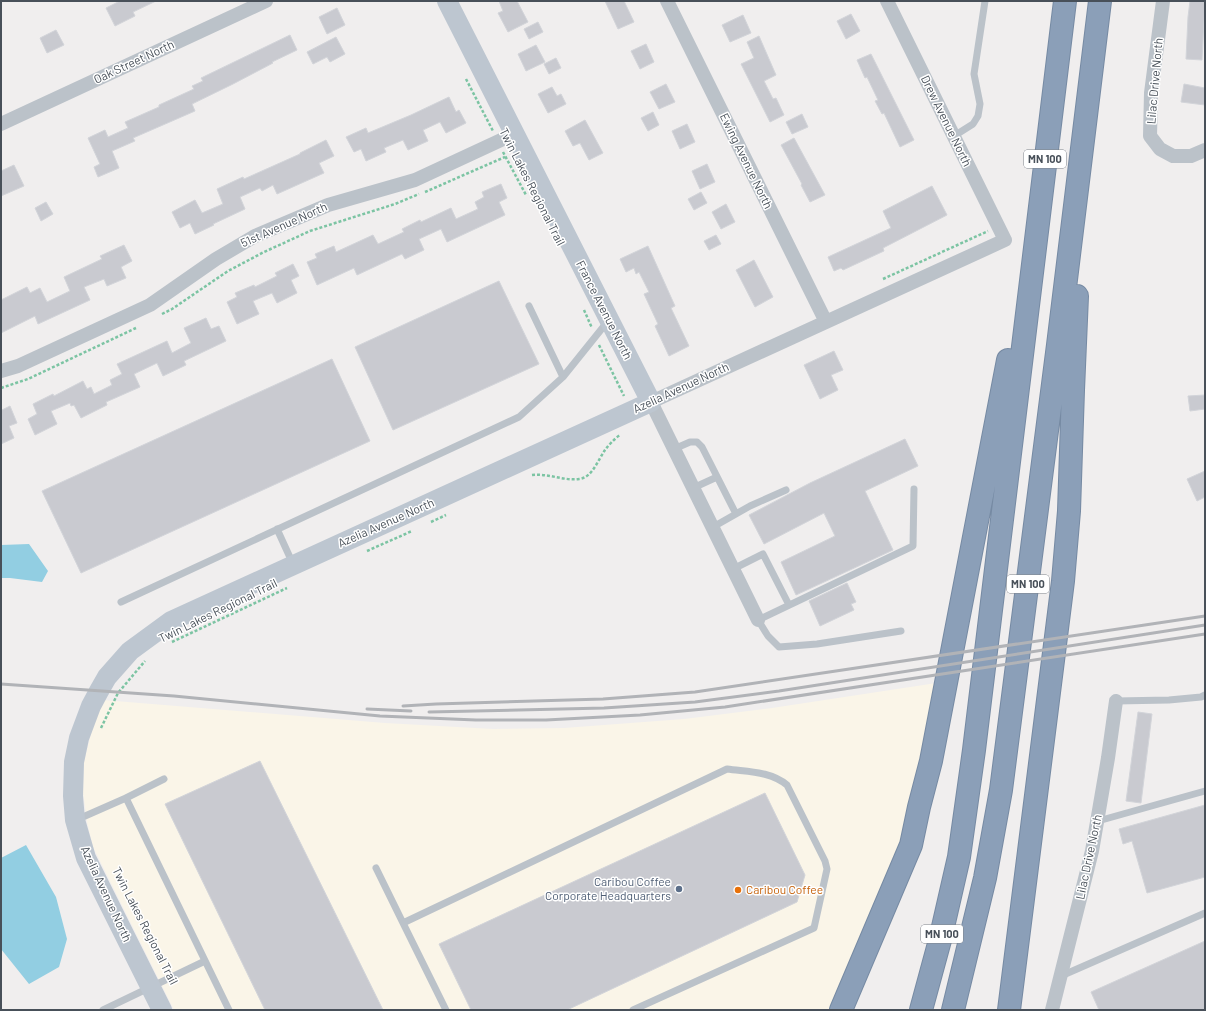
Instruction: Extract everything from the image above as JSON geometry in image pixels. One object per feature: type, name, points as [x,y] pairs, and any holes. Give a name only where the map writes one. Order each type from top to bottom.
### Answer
[{"type":"highway","name":"MN 100","points":[[921,1010],[940,940],[958,857],[975,742],[1065,1]]},
{"type":"highway","name":"MN 100","points":[[953,1010],[985,878],[1001,790],[1100,1]]},
{"type":"highway","points":[[1009,1010],[1062,589],[1069,511],[1082,153]]},
{"type":"highway","points":[[842,1010],[912,845],[919,807],[931,761],[1006,364],[1026,317]]},
{"type":"street","name":"Oak Street North","points":[[1,124],[266,1]]},
{"type":"street","name":"France Avenue North","points":[[447,1],[506,138],[609,320],[758,620]]},
{"type":"street","name":"Ewing Avenue North","points":[[667,1],[826,322]]},
{"type":"street","name":"Drew Avenue North","points":[[887,1],[1005,240]]},
{"type":"street","name":"Lilac Drive North","points":[[1163,1],[1151,93],[1150,136],[1160,149],[1173,156],[1191,156],[1205,150]]},
{"type":"street","name":"51st Avenue North","points":[[1,371],[18,366],[150,305],[216,259],[255,236],[328,205],[415,180],[506,138]]},
{"type":"street","name":"Azelia Avenue North","points":[[162,1010],[86,858],[76,820],[73,796],[74,762],[79,738],[91,706],[107,677],[130,651],[171,621],[1005,240]]},
{"type":"street","name":"Lilac Drive North","points":[[1052,1010],[1092,851],[1116,701]]},
{"type":"lane","points":[[954,136],[973,124],[978,116],[980,104],[974,74],[985,1]]},
{"type":"lane","points":[[529,306],[563,377]]},
{"type":"lane","points":[[121,602],[519,416],[563,377],[609,320]]},
{"type":"lane","points":[[674,449],[690,442],[697,442],[702,447],[736,514]]},
{"type":"lane","points":[[693,488],[717,477]]},
{"type":"lane","points":[[901,631],[779,647],[768,636],[758,620],[913,546],[914,489]]},
{"type":"lane","points":[[713,527],[786,490]]},
{"type":"lane","points":[[277,529],[294,565]]},
{"type":"lane","points":[[733,569],[763,554],[789,605]]},
{"type":"lane","points":[[1116,701],[1169,700],[1201,697],[1205,695]]},
{"type":"lane","points":[[403,923],[727,769],[767,774],[778,778],[787,785],[825,861],[827,869],[814,928],[633,1010]]},
{"type":"lane","points":[[76,820],[164,779]]},
{"type":"lane","points":[[1098,821],[1205,791]]},
{"type":"lane","points":[[126,798],[229,1010]]},
{"type":"lane","points":[[376,868],[446,1010]]},
{"type":"lane","points":[[1061,976],[1205,913]]},
{"type":"lane","points":[[103,1010],[205,961]]},
{"type":"path","name":"Twin Lakes Regional Trail","points":[[466,78],[506,138],[505,157],[526,196]]},
{"type":"path","points":[[159,316],[172,309],[228,271],[264,252],[310,231],[395,204],[505,157]]},
{"type":"path","points":[[582,304],[605,360],[618,383]]},
{"type":"path","points":[[1,388],[28,379],[140,326]]},
{"type":"path","points":[[529,477],[534,475],[543,475],[573,480],[581,479],[592,471],[605,450],[618,436],[622,434]]},
{"type":"path","points":[[425,524],[447,515]]},
{"type":"path","points":[[362,552],[368,551],[418,528]]},
{"type":"path","name":"Twin Lakes Regional Trail","points":[[166,646],[177,639],[291,585]]},
{"type":"path","name":"Twin Lakes Regional Trail","points":[[99,734],[118,692],[150,658]]},
{"type":"shaded area","points":[[943,682],[909,823],[890,876],[873,904],[831,1010],[174,1010],[93,847],[87,822],[83,792],[84,762],[92,730],[103,700],[385,723],[493,729],[564,728],[684,719],[772,708]]},
{"type":"water","points":[[29,544],[48,571],[42,582],[1,578],[1,545]]},
{"type":"water","points":[[26,845],[56,897],[67,939],[59,967],[29,984],[1,949],[1,858]]},
{"type":"building","points":[[120,1],[156,1],[133,12],[135,16],[115,26],[106,8]]},
{"type":"building","points":[[499,1],[517,1],[528,22],[508,32],[498,13],[503,11]]},
{"type":"building","points":[[605,1],[624,1],[634,22],[618,29]]},
{"type":"building","points":[[1190,1],[1205,1],[1202,60],[1186,59]]},
{"type":"building","points":[[337,8],[345,25],[327,34],[319,17]]},
{"type":"building","points":[[851,14],[860,31],[846,39],[837,21]]},
{"type":"building","points":[[743,15],[751,33],[730,42],[722,25]]},
{"type":"building","points":[[538,22],[543,32],[529,39],[524,29]]},
{"type":"building","points":[[56,30],[64,45],[47,53],[40,38]]},
{"type":"building","points":[[290,35],[297,50],[192,104],[195,111],[133,138],[135,141],[112,151],[119,168],[98,177],[94,167],[100,164],[88,138],[105,130],[108,137],[128,128],[125,122],[194,89],[192,86],[203,81],[201,78]]},
{"type":"building","points":[[759,36],[776,75],[764,81],[773,99],[776,98],[784,115],[770,122],[741,64],[754,58],[747,42]]},
{"type":"building","points":[[336,37],[345,54],[330,62],[327,57],[313,64],[307,52]]},
{"type":"building","points":[[646,44],[654,62],[640,69],[631,51]]},
{"type":"building","points":[[536,45],[545,62],[526,71],[518,54]]},
{"type":"building","points":[[871,54],[914,140],[900,147],[884,113],[882,114],[875,101],[878,100],[867,77],[865,78],[857,60]]},
{"type":"building","points":[[556,58],[561,68],[549,74],[544,64]]},
{"type":"building","points":[[666,84],[675,102],[659,109],[650,92]]},
{"type":"building","points":[[1184,84],[1205,88],[1205,105],[1181,102]]},
{"type":"building","points":[[552,87],[557,96],[561,94],[566,104],[548,113],[538,94]]},
{"type":"building","points":[[449,97],[456,112],[459,110],[466,123],[446,133],[440,122],[423,130],[428,141],[408,150],[403,140],[384,148],[386,152],[366,161],[361,149],[354,152],[346,137],[366,128],[368,133]]},
{"type":"building","points":[[653,112],[659,125],[648,131],[641,118]]},
{"type":"building","points":[[802,114],[808,127],[792,134],[786,122]]},
{"type":"building","points":[[585,120],[603,153],[589,160],[580,143],[573,146],[565,131]]},
{"type":"building","points":[[687,124],[695,142],[680,149],[672,131]]},
{"type":"building","points":[[794,138],[825,195],[810,202],[781,145]]},
{"type":"building","points":[[326,140],[334,156],[319,163],[324,173],[277,194],[273,185],[262,191],[260,188],[240,197],[245,209],[195,234],[190,223],[180,228],[172,212],[195,200],[202,213],[223,204],[217,189],[243,177],[244,179],[300,154]]},
{"type":"building","points":[[707,164],[715,182],[700,189],[692,171]]},
{"type":"building","points":[[14,165],[24,186],[1,196],[1,171]]},
{"type":"building","points":[[501,184],[507,198],[499,202],[505,215],[447,242],[441,229],[419,239],[424,250],[405,259],[402,254],[357,275],[354,268],[317,285],[307,262],[317,258],[315,254],[334,246],[336,252],[373,235],[378,244],[404,232],[402,229],[420,220],[421,222],[451,208],[456,219],[478,209],[475,202],[484,197],[482,192]]},
{"type":"building","points":[[932,186],[947,215],[883,248],[884,251],[843,270],[841,268],[834,271],[828,257],[891,228],[883,211]]},
{"type":"building","points":[[701,192],[707,203],[694,210],[688,199]]},
{"type":"building","points":[[46,202],[53,214],[41,221],[35,208]]},
{"type":"building","points":[[726,204],[735,222],[721,229],[712,212]]},
{"type":"building","points":[[716,235],[721,244],[709,250],[704,241]]},
{"type":"building","points":[[124,245],[132,261],[121,267],[126,278],[107,286],[104,279],[84,287],[90,300],[38,324],[35,316],[1,333],[1,300],[27,287],[30,293],[40,288],[47,302],[70,291],[64,277],[102,259],[100,256]]},
{"type":"building","points":[[648,246],[675,306],[671,308],[689,346],[669,356],[655,326],[658,324],[644,294],[649,292],[639,272],[636,274],[634,268],[626,272],[620,259]]},
{"type":"building","points":[[754,260],[773,297],[755,307],[736,270]]},
{"type":"building","points":[[293,264],[299,276],[291,280],[297,293],[277,303],[272,293],[253,301],[259,314],[237,324],[227,302],[237,297],[235,293],[254,285],[255,287],[277,276],[275,273]]},
{"type":"building","points":[[499,281],[539,364],[393,430],[355,347]]},
{"type":"building","points":[[206,318],[211,329],[219,326],[226,341],[184,361],[186,365],[163,376],[157,363],[134,374],[140,387],[106,402],[107,405],[81,418],[74,405],[71,406],[70,403],[51,411],[57,424],[35,435],[28,419],[37,414],[33,404],[53,394],[54,396],[83,381],[87,389],[91,387],[94,394],[112,385],[110,380],[122,374],[117,364],[167,341],[172,353],[191,343],[184,328]]},
{"type":"building","points":[[834,351],[843,370],[831,375],[838,390],[820,399],[804,365]]},
{"type":"building","points":[[332,359],[370,441],[81,573],[42,491]]},
{"type":"building","points":[[1205,395],[1205,409],[1190,411],[1188,396]]},
{"type":"building","points":[[10,406],[17,423],[9,426],[14,438],[1,444],[1,408],[2,410]]},
{"type":"building","points":[[905,439],[918,466],[865,491],[893,550],[796,595],[781,562],[835,536],[824,513],[764,544],[749,515],[810,483]]},
{"type":"building","points":[[1205,471],[1205,497],[1197,501],[1187,479]]},
{"type":"building","points":[[847,583],[856,602],[851,604],[854,610],[820,626],[809,601]]},
{"type":"building","points":[[1138,712],[1152,714],[1141,803],[1126,801]]},
{"type":"building","points":[[260,761],[383,1010],[265,1010],[165,804]]},
{"type":"building","name":"Caribou Coffee Corporate Headquarters","points":[[765,793],[805,875],[797,902],[567,1010],[471,1010],[439,944]]},
{"type":"building","points":[[1205,805],[1205,877],[1147,893],[1132,841],[1123,844],[1119,829]]},
{"type":"building","points":[[1205,941],[1205,1010],[1099,1010],[1091,992]]},
{"type":"railway","points":[[403,706],[603,699],[695,692],[1205,616]]},
{"type":"railway","points":[[429,712],[604,708],[695,702],[779,691],[1205,625]]},
{"type":"railway","points":[[1,684],[174,696],[380,716],[476,720],[546,720],[640,715],[725,707],[1205,634]]},
{"type":"railway","points":[[367,709],[411,711]]},
{"type":"place","name":"Caribou Coffee Corporate Headquarters","points":[[679,889]]},
{"type":"place","name":"Caribou Coffee","points":[[738,890]]}]
